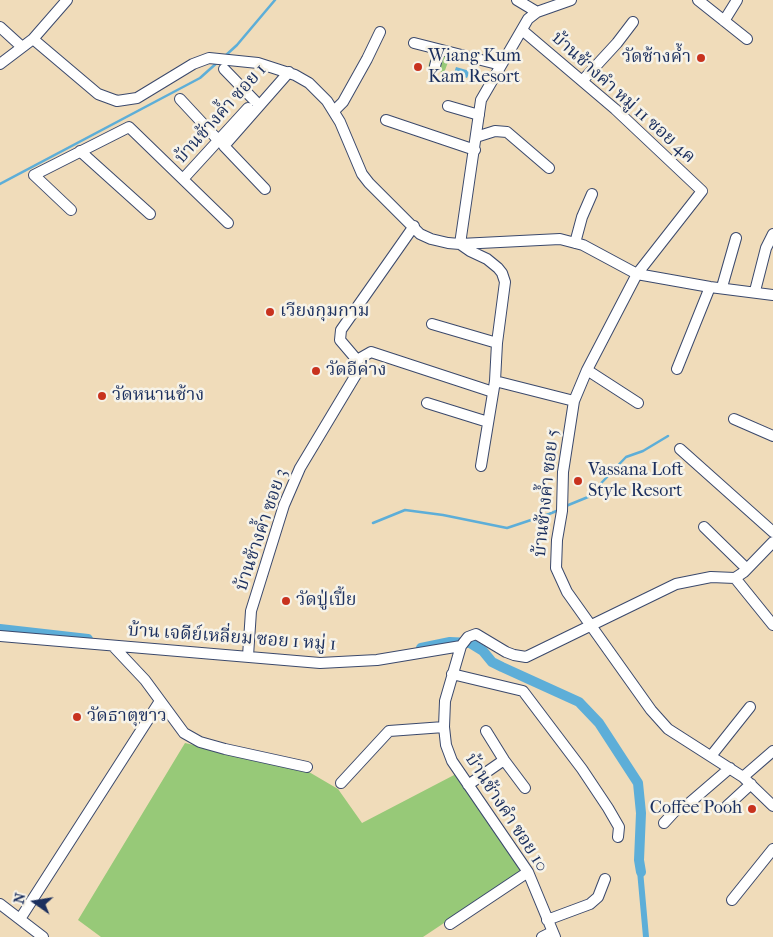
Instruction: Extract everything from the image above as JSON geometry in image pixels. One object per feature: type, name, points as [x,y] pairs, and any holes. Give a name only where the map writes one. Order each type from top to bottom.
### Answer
[{"type":"street","points":[[0,64],[32,39],[67,0]]},
{"type":"street","points":[[517,0],[537,12]]},
{"type":"street","points":[[460,244],[481,100],[528,19],[537,12],[571,0]]},
{"type":"street","points":[[698,0],[747,39]]},
{"type":"street","points":[[724,21],[737,0]]},
{"type":"street","points":[[583,80],[617,43],[633,22]]},
{"type":"street","points":[[0,27],[22,47]]},
{"type":"street","name":"บ้านช้างคำ หมู่ 11 ซอย 4ค","points":[[522,30],[615,108],[702,191]]},
{"type":"street","points":[[334,111],[343,102],[380,32]]},
{"type":"street","points":[[32,39],[98,94],[117,101],[137,98],[193,64],[209,58],[258,63],[286,71],[309,83],[327,100],[340,122],[362,174],[420,234],[431,239],[460,244],[560,239],[583,245],[637,274],[773,294]]},
{"type":"street","points":[[414,43],[501,65]]},
{"type":"street","points":[[435,66],[439,50]]},
{"type":"street","points":[[224,70],[255,101]]},
{"type":"street","points":[[265,189],[224,146],[286,71]]},
{"type":"street","name":"บ้านช้างค้ำ ซอย 1","points":[[183,180],[255,101],[286,71]]},
{"type":"street","points":[[180,99],[218,141]]},
{"type":"street","points":[[448,106],[478,115]]},
{"type":"street","points":[[386,120],[475,150]]},
{"type":"street","points":[[71,210],[34,175],[129,127],[228,223]]},
{"type":"street","points":[[476,137],[495,131],[507,132],[549,168]]},
{"type":"street","points":[[80,151],[150,214]]},
{"type":"street","name":"บ้านช้างค้ำ ซอย 5","points":[[702,191],[637,274],[587,370],[574,401],[564,462],[556,568],[567,592],[650,710],[668,728],[747,781],[773,806]]},
{"type":"street","points":[[575,243],[582,217],[592,194]]},
{"type":"street","points":[[414,226],[341,330],[340,340],[357,360],[371,352],[493,392]]},
{"type":"street","points":[[755,291],[766,248],[773,234]]},
{"type":"street","points":[[722,287],[736,238]]},
{"type":"street","points":[[460,244],[487,259],[498,268],[505,282],[497,343],[495,380],[481,466]]},
{"type":"street","points":[[676,369],[710,286]]},
{"type":"street","points":[[432,324],[497,343]]},
{"type":"street","name":"บ้านช้างค้ำ ซอย 3","points":[[248,653],[251,611],[284,505],[300,468],[357,373],[357,360]]},
{"type":"street","points":[[587,370],[638,404]]},
{"type":"street","points":[[495,380],[574,401]]},
{"type":"street","points":[[427,404],[488,422]]},
{"type":"street","points":[[734,419],[773,436]]},
{"type":"street","points":[[680,449],[773,532]]},
{"type":"street","points":[[704,527],[747,568]]},
{"type":"street","points":[[590,624],[676,584],[711,577],[735,578],[773,542]]},
{"type":"street","points":[[735,578],[773,625]]},
{"type":"street","name":"บ้าน เจดีย์เหลี่ยม ซอย 1 หมู่ 1","points":[[0,636],[113,646],[248,653],[320,663],[377,660],[463,643],[476,634],[506,652],[526,657],[590,624]]},
{"type":"street","name":"บ้านช้างคำ ซอย 10","points":[[463,643],[445,701],[444,727],[446,744],[452,761],[528,872],[553,934]]},
{"type":"street","points":[[113,646],[145,680],[184,733],[200,742],[225,749],[307,767]]},
{"type":"street","points":[[452,674],[523,691],[582,769],[608,808],[619,827],[618,838]]},
{"type":"street","points":[[20,919],[160,701]]},
{"type":"street","points":[[711,756],[750,707]]},
{"type":"street","points":[[340,783],[389,732],[444,727]]},
{"type":"street","points":[[486,731],[504,760],[525,788]]},
{"type":"street","points":[[727,806],[773,750]]},
{"type":"street","points":[[468,785],[504,760]]},
{"type":"street","points":[[664,823],[730,768]]},
{"type":"street","points":[[732,900],[773,848]]},
{"type":"street","points":[[450,924],[528,872]]},
{"type":"street","points":[[547,920],[590,904],[598,897],[605,879]]},
{"type":"street","points":[[0,904],[43,937]]},
{"type":"street","points":[[542,937],[553,934]]},
{"type":"green space","points":[[439,51],[451,54],[444,73],[428,68],[430,60],[437,58]]},
{"type":"green space","points":[[185,743],[309,772],[338,789],[362,823],[456,774],[522,871],[423,937],[101,937],[78,920]]},
{"type":"water","points":[[456,67],[470,71],[467,78],[454,73]]},
{"type":"water","points":[[642,859],[649,937],[643,937],[636,860]]},
{"type":"waterway","points":[[225,56],[237,45],[275,0]]},
{"type":"waterway","points":[[0,184],[200,78],[219,61]]},
{"type":"waterway","points":[[566,506],[588,497],[626,457],[643,451],[668,436]]},
{"type":"waterway","points":[[373,523],[405,510],[443,515],[507,528],[559,510]]},
{"type":"waterway","points":[[0,629],[88,639]]},
{"type":"waterway","points":[[421,648],[450,642],[470,643],[483,651],[492,662],[579,702],[599,723],[638,783],[641,813],[639,860],[641,872]]},
{"type":"place","name":"วัดช้างค้ำ","points":[[701,58]]},
{"type":"place","name":"Wiang Kum Kam Resort","points":[[418,67]]},
{"type":"place","name":"เวียงกุมกาม","points":[[270,312]]},
{"type":"place","name":"วัดอีค่าง","points":[[316,371]]},
{"type":"place","name":"วัดหนานช้าง","points":[[102,396]]},
{"type":"place","name":"Vassana Loft Style Resort","points":[[578,481]]},
{"type":"place","name":"วัดปู่เปี้ย","points":[[286,601]]},
{"type":"place","name":"วัดธาตุขาว","points":[[77,717]]},
{"type":"place","name":"Coffee Pooh","points":[[752,809]]}]
